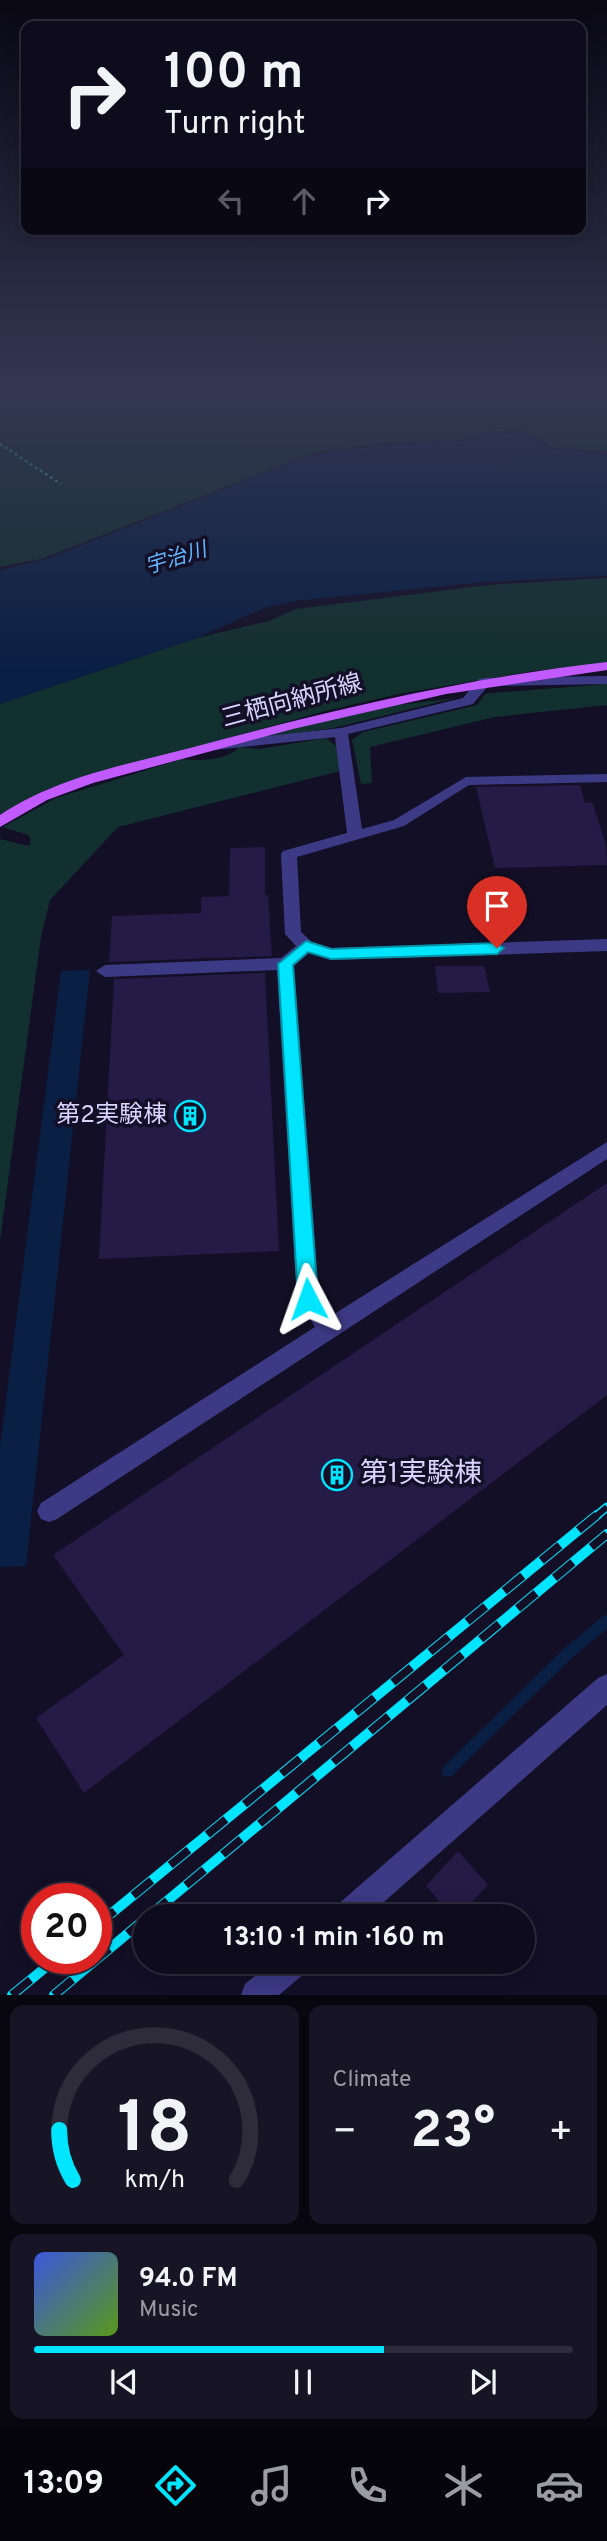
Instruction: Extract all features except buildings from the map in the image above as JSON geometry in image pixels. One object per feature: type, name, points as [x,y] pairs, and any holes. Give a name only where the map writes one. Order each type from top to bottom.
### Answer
[{"type":"main road","name":"三栖向納所線","points":[[0,822],[58,791],[338,711],[484,682],[607,666]]},
{"type":"street","points":[[210,747],[341,732],[468,701],[484,682],[607,680]]},
{"type":"street","points":[[341,732],[355,837]]},
{"type":"street","points":[[607,778],[466,781],[399,823],[289,854],[293,934],[306,946],[331,954],[607,945]]},
{"type":"street","points":[[105,971],[285,964],[306,946]]},
{"type":"street","points":[[285,964],[308,1299],[328,1329]]},
{"type":"street","points":[[49,1511],[607,1149]]},
{"type":"street","points":[[360,1904],[607,1687]]},
{"type":"street","points":[[256,1995],[280,1974]]},
{"type":"green space","points":[[0,484],[233,484],[41,559],[0,567]]},
{"type":"green space","points":[[607,578],[607,663],[533,671],[398,694],[321,712],[48,789],[0,815],[0,704],[197,638],[269,621],[296,609],[488,585]]},
{"type":"green space","points":[[607,684],[607,705],[495,717],[370,747],[372,783],[361,784],[352,740],[363,732],[477,705],[485,694]]},
{"type":"green space","points":[[456,698],[333,728],[248,740],[373,708]]},
{"type":"green space","points":[[326,738],[336,746],[340,771],[118,827],[50,900],[41,937],[0,1241],[0,839],[29,846],[31,840],[28,835],[3,827],[56,798],[182,759],[212,759],[234,752],[239,747],[259,749]]},
{"type":"water","name":"宇治川","points":[[237,484],[607,484],[607,576],[483,582],[295,601],[264,608],[197,638],[0,704],[0,570],[47,559]]},
{"type":"water","points":[[90,970],[26,1566],[0,1567],[0,1447],[61,971]]},
{"type":"waterway","points":[[448,1771],[567,1654],[607,1621]]},
{"type":"railway","points":[[595,1517],[607,1507]]},
{"type":"railway","points":[[112,1913],[597,1515]]},
{"type":"railway","points":[[163,1904],[607,1534]]},
{"type":"railway","points":[[54,1995],[133,1929]]},
{"type":"railway","points":[[12,1995],[38,1974]]},
{"type":"place","name":"第2実験棟","points":[[190,1116]]},
{"type":"place","name":"第1実験棟","points":[[337,1475]]},
{"type":"route","points":[[308,1299],[285,964],[306,946],[331,954],[497,948]]}]
